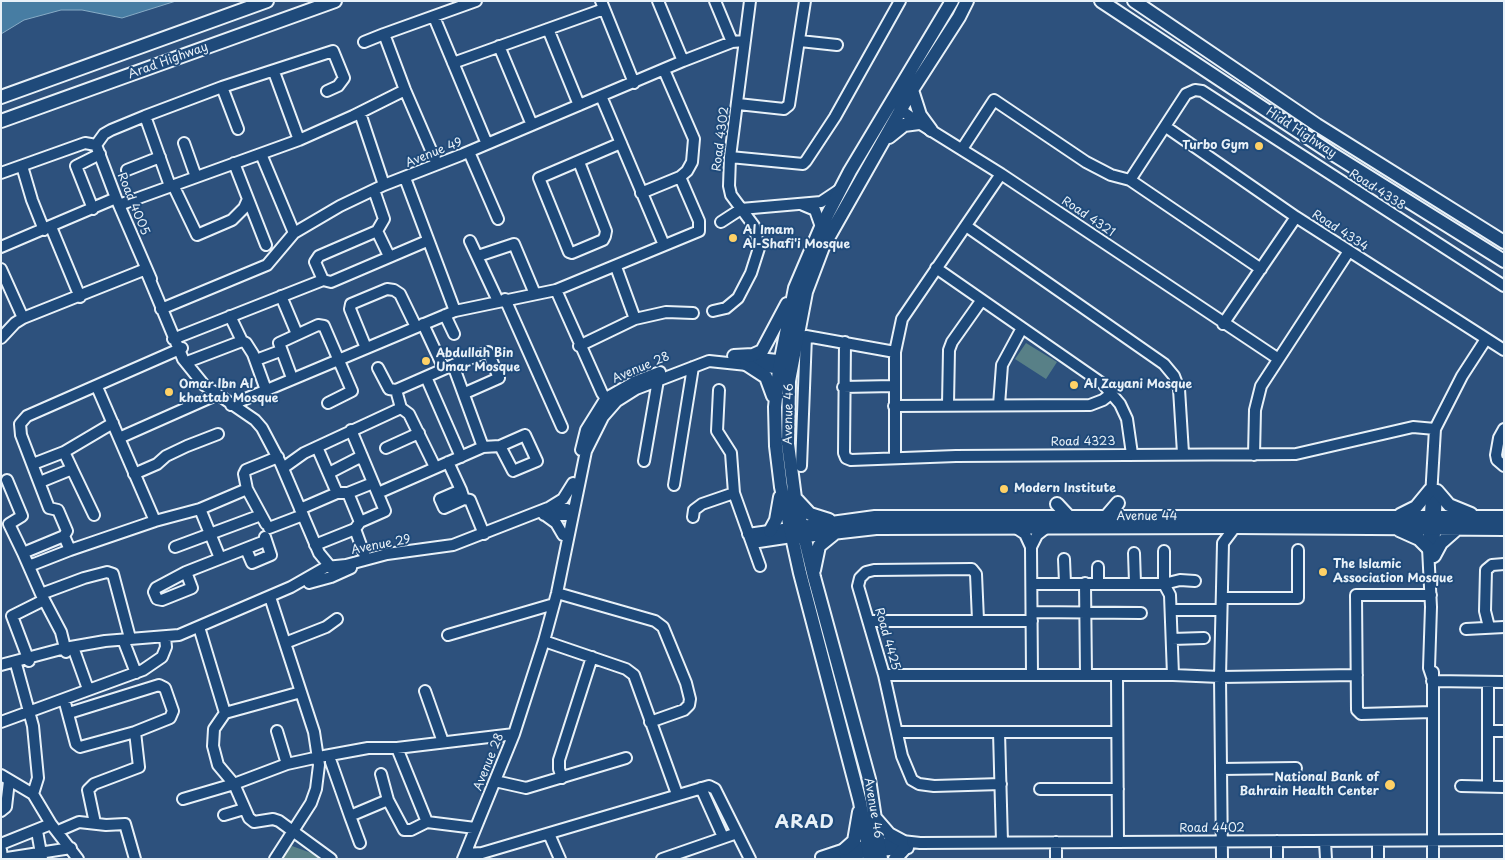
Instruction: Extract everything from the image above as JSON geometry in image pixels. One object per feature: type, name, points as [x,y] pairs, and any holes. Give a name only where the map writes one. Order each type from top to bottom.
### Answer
[{"type":"main road","name":"Arad Highway","points":[[1,97],[267,1]]},
{"type":"main road","name":"Arad Highway","points":[[1,120],[335,1]]},
{"type":"main road","name":"Avenue 46","points":[[875,852],[876,819],[869,779],[814,577],[781,487],[776,446],[775,407],[806,292],[823,247],[901,110],[905,90],[952,1]]},
{"type":"main road","name":"Avenue 46","points":[[875,852],[860,802],[797,532],[796,498],[788,444],[785,365],[795,288],[821,227],[840,189],[905,90],[960,17],[967,1]]},
{"type":"main road","points":[[960,17],[972,1]]},
{"type":"main road","name":"Hidd Highway","points":[[1101,1],[1331,153],[1504,260]]},
{"type":"main road","name":"Hidd Highway","points":[[1134,1],[1318,125],[1504,242]]},
{"type":"main road","points":[[905,90],[931,130]]},
{"type":"main road","points":[[880,146],[901,127],[919,123]]},
{"type":"main road","points":[[734,356],[753,355],[762,351],[795,288]]},
{"type":"main road","points":[[746,364],[766,377],[770,383],[775,407]]},
{"type":"main road","points":[[770,532],[776,520],[781,487]]},
{"type":"main road","points":[[1458,528],[1431,552],[1419,539],[1395,522],[1414,509],[1433,490],[1449,505],[1478,516]]},
{"type":"main road","points":[[796,498],[812,515],[837,527],[817,550],[814,577]]},
{"type":"main road","points":[[1106,517],[1118,503]]},
{"type":"main road","points":[[1057,504],[1070,518]]},
{"type":"main road","name":"Avenue 44","points":[[797,532],[837,527],[875,517],[1106,517],[1395,522],[1432,522],[1478,516],[1504,518]]},
{"type":"main road","name":"Avenue 44","points":[[837,527],[1235,527],[1395,522]]},
{"type":"main road","name":"Avenue 44","points":[[1432,522],[1458,528],[1504,529]]},
{"type":"main road","points":[[845,849],[854,841],[860,802]]},
{"type":"main road","points":[[876,819],[889,834],[903,845],[895,859]]},
{"type":"street","points":[[364,42],[476,1]]},
{"type":"street","points":[[658,1],[683,61]]},
{"type":"street","points":[[715,1],[732,42]]},
{"type":"street","name":"Road 4302","points":[[713,311],[726,308],[738,298],[751,274],[759,248],[754,226],[731,195],[729,186],[730,156],[750,1]]},
{"type":"street","points":[[738,104],[788,108],[800,40],[804,1]]},
{"type":"street","points":[[730,156],[803,164],[835,117],[900,1]]},
{"type":"street","points":[[453,63],[548,29],[603,5],[634,83]]},
{"type":"street","points":[[434,17],[487,144]]},
{"type":"street","points":[[548,29],[579,105]]},
{"type":"street","points":[[384,34],[405,90],[437,164]]},
{"type":"street","points":[[800,40],[837,45]]},
{"type":"street","name":"Avenue 49","points":[[163,309],[267,265],[294,233],[340,206],[384,185],[532,126],[683,61],[732,42],[744,41]]},
{"type":"street","points":[[499,46],[532,126]]},
{"type":"street","points":[[93,209],[76,166],[98,150],[104,134],[111,130],[222,87],[274,72],[333,51],[344,78],[338,86],[327,91]]},
{"type":"street","name":"Road 4302","points":[[664,70],[694,140],[692,162],[687,172],[680,176]]},
{"type":"street","points":[[274,72],[299,140]]},
{"type":"street","points":[[222,87],[238,129]]},
{"type":"street","points":[[1,247],[93,209],[172,186],[299,140],[360,113],[405,90]]},
{"type":"street","name":"Road 4338","points":[[1166,128],[1186,94],[1195,90],[1202,91],[1504,286]]},
{"type":"street","points":[[601,96],[664,246]]},
{"type":"street","points":[[962,149],[994,100],[1096,168],[1130,180],[1261,269]]},
{"type":"street","name":"Road 4321","points":[[901,110],[1001,174],[1223,324],[1277,358]]},
{"type":"street","points":[[360,113],[384,185]]},
{"type":"street","points":[[145,116],[160,157],[193,233],[197,236],[232,220],[244,208],[248,199]]},
{"type":"street","points":[[1130,180],[1166,128]]},
{"type":"street","name":"Road 4334","points":[[1166,128],[1296,217],[1504,350]]},
{"type":"street","points":[[1,173],[85,142],[98,150]]},
{"type":"street","points":[[184,143],[196,177]]},
{"type":"street","points":[[579,162],[606,231],[603,240],[572,253],[569,252],[539,182],[542,176],[621,143]]},
{"type":"street","name":"Road 4005","points":[[98,150],[117,202],[187,362],[199,380],[216,395],[255,420],[280,462],[328,573]]},
{"type":"street","points":[[469,152],[498,219]]},
{"type":"street","points":[[261,154],[294,233]]},
{"type":"street","points":[[128,170],[160,157]]},
{"type":"street","points":[[234,163],[266,244]]},
{"type":"street","points":[[22,166],[32,200],[80,297]]},
{"type":"street","points":[[895,458],[895,352],[904,313],[1001,174]]},
{"type":"street","points":[[231,404],[444,315],[502,300],[556,290],[616,267],[699,231],[699,221],[680,176],[642,193]]},
{"type":"street","points":[[405,178],[455,311]]},
{"type":"street","points":[[721,222],[741,209],[823,202],[840,189]]},
{"type":"street","points":[[323,280],[315,262],[319,256],[377,231],[384,219],[374,190]]},
{"type":"street","points":[[802,204],[815,210],[821,227]]},
{"type":"street","points":[[1223,324],[1296,217]]},
{"type":"street","points":[[966,226],[1164,364],[1174,376],[1179,389],[1183,453]]},
{"type":"street","points":[[377,231],[389,256]]},
{"type":"street","points":[[175,338],[323,280],[331,282],[428,241]]},
{"type":"street","points":[[470,241],[502,300],[562,428]]},
{"type":"street","points":[[478,256],[514,244],[535,294]]},
{"type":"street","points":[[1254,455],[1257,396],[1277,358],[1349,251]]},
{"type":"street","points":[[616,267],[635,319]]},
{"type":"street","points":[[936,268],[981,301],[1085,370],[1112,393],[1127,420],[1132,454]]},
{"type":"street","points":[[1,269],[5,290],[24,318]]},
{"type":"street","points":[[1,338],[15,323],[24,318],[147,271]]},
{"type":"street","points":[[366,348],[350,306],[387,290],[400,294],[419,326],[465,393],[464,398],[483,447]]},
{"type":"street","points":[[556,290],[579,346],[596,378],[612,400]]},
{"type":"street","points":[[281,296],[296,334]]},
{"type":"street","points":[[948,404],[949,350],[952,342],[981,301]]},
{"type":"street","points":[[579,346],[635,319],[666,312],[694,313]]},
{"type":"street","points":[[444,315],[454,334]]},
{"type":"street","points":[[230,316],[242,341],[248,346],[256,360],[266,390]]},
{"type":"street","points":[[256,360],[280,347],[296,334],[318,325],[324,326],[352,391],[328,403]]},
{"type":"street","points":[[999,405],[1002,365],[1022,328]]},
{"type":"street","points":[[800,466],[805,339],[809,335],[895,352]]},
{"type":"street","points":[[1433,859],[1433,629],[1430,582],[1435,429],[1462,376],[1486,340]]},
{"type":"street","points":[[187,362],[242,341]]},
{"type":"street","name":"Road 4323","points":[[845,342],[843,387],[844,453],[846,458],[851,460],[1183,453],[1296,454],[1413,427],[1435,429]]},
{"type":"street","points":[[280,347],[292,378]]},
{"type":"street","points":[[23,553],[64,536],[67,530],[58,510],[49,508],[34,464],[21,435],[22,420],[180,348]]},
{"type":"street","points":[[378,368],[389,390],[396,390],[488,352],[499,378],[465,393]]},
{"type":"street","name":"Avenue 28","points":[[464,856],[514,734],[544,641],[556,598],[570,513],[572,483],[586,430],[612,400],[634,382],[699,358],[718,355],[734,356],[785,365]]},
{"type":"street","name":"Avenue 28","points":[[563,556],[563,535],[586,450],[612,400],[693,367],[719,361],[785,365]]},
{"type":"street","points":[[674,484],[693,367]]},
{"type":"street","points":[[426,377],[461,456]]},
{"type":"street","name":"Avenue 28","points":[[644,461],[656,401],[655,386],[658,380]]},
{"type":"street","points":[[843,387],[894,386]]},
{"type":"street","points":[[97,387],[155,521]]},
{"type":"street","points":[[638,388],[647,390],[656,401]]},
{"type":"street","points":[[396,390],[401,408]]},
{"type":"street","points":[[719,390],[718,434],[731,453],[734,493],[760,566]]},
{"type":"street","points":[[894,406],[948,404],[1090,405],[1103,400],[1112,393]]},
{"type":"street","points":[[119,438],[216,395]]},
{"type":"street","points":[[246,549],[252,563],[271,554],[265,529],[246,489],[244,474],[246,470],[301,455],[401,408],[408,411],[435,467]]},
{"type":"street","points":[[34,464],[64,452],[113,422]]},
{"type":"street","points":[[1504,429],[1499,438],[1496,455],[1497,460],[1504,466]]},
{"type":"street","points":[[317,549],[385,511],[351,430]]},
{"type":"street","points":[[386,448],[419,433]]},
{"type":"street","points":[[134,474],[157,464],[166,456],[218,434]]},
{"type":"street","points":[[378,494],[483,447],[500,446]]},
{"type":"street","points":[[317,447],[329,473],[343,493],[357,526],[366,559]]},
{"type":"street","points":[[64,452],[94,515]]},
{"type":"street","points":[[329,473],[362,456]]},
{"type":"street","points":[[448,462],[462,495],[470,500],[484,534]]},
{"type":"street","points":[[40,482],[72,469]]},
{"type":"street","points":[[7,480],[22,516],[10,524],[42,597],[88,689]]},
{"type":"street","points":[[175,547],[210,534],[265,529],[343,493],[373,483]]},
{"type":"street","points":[[563,535],[556,522],[546,512],[563,499],[572,483]]},
{"type":"street","points":[[28,566],[155,521],[200,509],[246,489]]},
{"type":"street","points":[[694,517],[694,510],[702,504],[734,493]]},
{"type":"street","points":[[200,509],[220,558]]},
{"type":"street","name":"Avenue 29","points":[[328,573],[379,560],[464,547],[546,512]]},
{"type":"street","name":"Avenue 29","points":[[1,665],[68,650],[127,640],[166,639],[200,629],[314,581],[346,565],[366,559],[453,545],[546,512],[570,513]]},
{"type":"street","points":[[1210,527],[1223,543]]},
{"type":"street","points":[[1222,859],[1220,677],[1223,543],[1235,527]]},
{"type":"street","points":[[1016,528],[1025,534],[1032,547]]},
{"type":"street","points":[[1032,675],[1032,547],[1037,535],[1046,528]]},
{"type":"street","points":[[186,572],[246,549],[265,529]]},
{"type":"street","points":[[750,539],[770,532],[797,532]]},
{"type":"street","points":[[750,539],[797,532]]},
{"type":"street","points":[[64,536],[70,550]]},
{"type":"street","points":[[1222,598],[1298,598],[1298,550]]},
{"type":"street","points":[[1164,551],[1164,584],[1169,589],[1171,610],[1172,675]]},
{"type":"street","points":[[1134,554],[1135,583]]},
{"type":"street","points":[[1064,559],[1065,583]]},
{"type":"street","points":[[1489,627],[1485,611],[1486,570],[1492,566],[1504,564]]},
{"type":"street","points":[[1098,567],[1098,583]]},
{"type":"street","name":"Road 4425","points":[[978,620],[975,571],[972,569],[874,570],[866,572],[860,578],[858,586],[884,675],[908,774],[912,780],[918,784],[934,786],[1001,784]]},
{"type":"street","points":[[28,659],[12,616],[42,597],[84,578],[107,572],[113,574],[136,673]]},
{"type":"street","points":[[1032,584],[1164,584],[1180,580],[1195,581]]},
{"type":"street","points":[[1084,583],[1086,676]]},
{"type":"street","points":[[1431,596],[1356,595],[1358,712],[1432,712]]},
{"type":"street","points":[[448,635],[556,598],[655,621],[663,627],[686,683],[690,699],[689,705],[684,710],[650,722]]},
{"type":"street","points":[[271,599],[316,740],[319,757],[316,789],[311,803],[275,859]]},
{"type":"street","points":[[1171,610],[1221,610]]},
{"type":"street","points":[[869,621],[978,620],[1085,612],[1142,613]]},
{"type":"street","points":[[285,643],[326,627],[337,619]]},
{"type":"street","points":[[1466,629],[1504,627]]},
{"type":"street","points":[[200,629],[225,714]]},
{"type":"street","points":[[1172,639],[1204,638]]},
{"type":"street","points":[[1,722],[136,673],[160,660],[165,652],[166,639]]},
{"type":"street","points":[[544,641],[630,672],[636,679],[676,794]]},
{"type":"street","points":[[562,778],[558,769],[559,760],[592,657]]},
{"type":"street","name":"Avenue 29","points":[[1,669],[28,659]]},
{"type":"street","points":[[16,664],[30,711],[38,778],[34,794]]},
{"type":"street","points":[[884,675],[1172,675],[1220,677],[1357,675]]},
{"type":"street","points":[[1117,676],[1118,842]]},
{"type":"street","points":[[1432,681],[1504,682]]},
{"type":"street","points":[[1488,682],[1488,787]]},
{"type":"street","points":[[64,699],[76,744],[80,747],[135,732],[172,715],[173,711],[162,686],[155,685],[103,700],[69,713]]},
{"type":"street","points":[[99,686],[103,700]]},
{"type":"street","points":[[424,691],[443,742]]},
{"type":"street","points":[[301,692],[225,714],[214,729],[213,746],[218,764],[234,784],[249,818],[254,822],[276,820],[332,859]]},
{"type":"street","points":[[277,731],[287,764]]},
{"type":"street","points":[[1489,731],[1504,731]]},
{"type":"street","points":[[95,823],[88,790],[94,784],[139,766],[135,732]]},
{"type":"street","points":[[897,732],[1117,732]]},
{"type":"street","points":[[999,732],[1002,842]]},
{"type":"street","points":[[183,799],[234,784],[287,764],[319,757],[368,748],[397,748],[514,734]]},
{"type":"street","points":[[397,748],[427,822]]},
{"type":"street","points":[[495,781],[526,788],[626,758]]},
{"type":"street","points":[[331,762],[360,843]]},
{"type":"street","points":[[1222,769],[1296,768]]},
{"type":"street","points":[[381,774],[388,800],[404,830],[411,830],[427,822],[476,828]]},
{"type":"street","points":[[5,778],[34,794],[54,828],[78,859]]},
{"type":"street","points":[[1,811],[6,808],[5,778]]},
{"type":"street","points":[[464,856],[482,854],[676,794],[710,786],[715,789],[750,859]]},
{"type":"street","points":[[1461,786],[1504,787]]},
{"type":"street","points":[[701,788],[723,837]]},
{"type":"street","points":[[1040,789],[1118,788]]},
{"type":"street","points":[[350,816],[388,800]]},
{"type":"street","points":[[224,815],[244,809]]},
{"type":"street","points":[[1,844],[37,830],[79,822],[125,824],[135,859]]},
{"type":"street","points":[[37,830],[41,856]]},
{"type":"street","points":[[662,859],[737,833]]},
{"type":"street","points":[[549,834],[560,859]]},
{"type":"street","name":"Road 4402","points":[[875,852],[920,843],[1504,840]]},
{"type":"street","points":[[1277,841],[1277,859]]},
{"type":"street","points":[[1378,841],[1378,859]]},
{"type":"street","points":[[1056,842],[1056,859]]},
{"type":"street","points":[[1325,842],[1326,859]]},
{"type":"street","points":[[1,850],[4,858],[41,856],[71,848]]},
{"type":"street","points":[[824,858],[845,849],[875,852]]},
{"type":"street","points":[[824,858],[875,852]]},
{"type":"green space","points":[[1026,343],[1057,362],[1046,379],[1015,359]]},
{"type":"green space","points":[[292,846],[314,854],[321,859],[279,859]]},
{"type":"water","points":[[1,1],[176,1],[122,18],[82,10],[61,10],[24,20],[1,34]]},
{"type":"place","name":"Turbo Gym","points":[[1259,146]]},
{"type":"place","name":"Al Imam Al-Shafi'i Mosque","points":[[733,238]]},
{"type":"place","name":"Abdullah Bin Umar Mosque","points":[[426,361]]},
{"type":"place","name":"Al Zayani Mosque","points":[[1074,385]]},
{"type":"place","name":"Omar Ibn Al khattab Mosque","points":[[169,392]]},
{"type":"place","name":"Modern Institute","points":[[1004,489]]},
{"type":"place","name":"The Islamic Association Mosque","points":[[1323,572]]},
{"type":"place","name":"National Bank of Bahrain Health Center","points":[[1390,785]]},
{"type":"district","name":"ARAD","points":[[805,823]]}]
